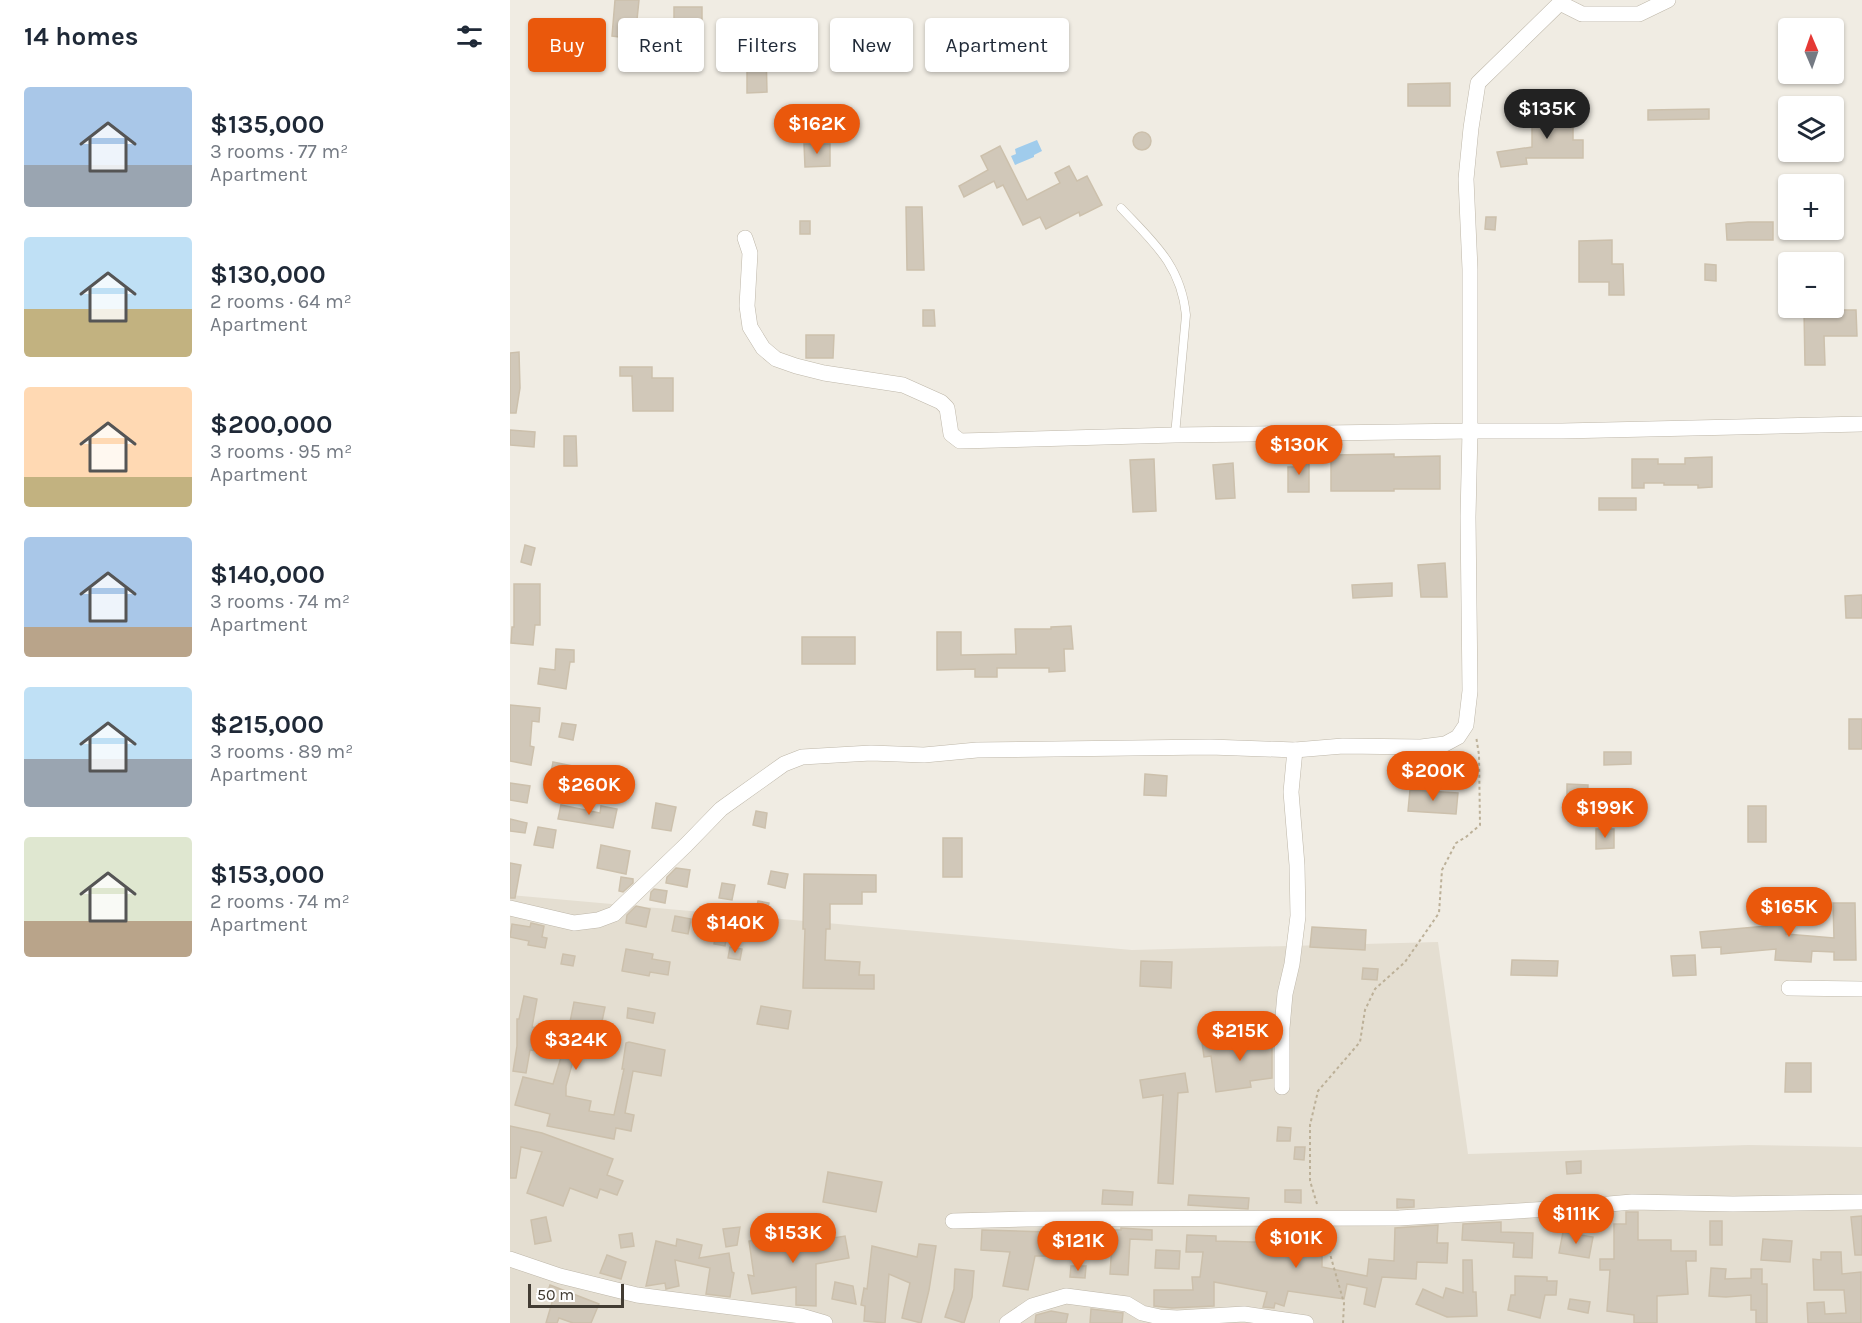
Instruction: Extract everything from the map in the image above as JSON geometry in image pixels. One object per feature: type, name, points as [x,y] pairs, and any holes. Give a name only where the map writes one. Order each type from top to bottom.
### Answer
[{"type":"street","points":[[510,908],[574,923],[598,920],[614,914],[721,809],[784,764],[802,757],[871,753],[924,755],[977,750],[1210,747],[1295,750],[1342,746],[1429,746],[1445,744],[1458,737],[1466,725],[1470,691],[1468,517],[1470,269],[1466,179],[1478,83],[1560,3],[1582,14],[1639,14],[1668,0]]},
{"type":"street","points":[[745,237],[750,253],[747,306],[750,327],[763,348],[777,359],[824,373],[903,386],[941,402],[946,408],[951,434],[960,441],[1175,435],[1562,431],[1862,423]]},
{"type":"street","points":[[1282,1087],[1282,1028],[1285,994],[1292,964],[1298,916],[1297,865],[1291,792],[1295,750]]},
{"type":"street","points":[[1789,988],[1862,989]]},
{"type":"street","points":[[953,1221],[1399,1218],[1632,1202],[1733,1204],[1862,1202]]},
{"type":"street","points":[[510,1259],[560,1276],[637,1295],[801,1316],[825,1323]]},
{"type":"street","points":[[1007,1323],[1032,1306],[1066,1296],[1127,1305],[1160,1317],[1244,1314],[1306,1323]]},
{"type":"lane","points":[[1121,208],[1166,256],[1181,286],[1185,302],[1186,315],[1175,435]]},
{"type":"path","points":[[1343,1323],[1344,1303],[1311,1181],[1310,1125],[1318,1091],[1360,1042],[1365,1010],[1375,989],[1405,962],[1439,913],[1442,870],[1456,843],[1480,825],[1479,755],[1476,733]]},
{"type":"shaded area","points":[[510,895],[1132,950],[1438,942],[1468,1154],[1748,1145],[1862,1147],[1862,1323],[510,1323]]},
{"type":"water","points":[[1037,140],[1042,151],[1015,165],[1011,156],[1016,154],[1015,149]]},
{"type":"building","points":[[615,0],[639,0],[637,18],[618,18],[618,37],[612,36]]},
{"type":"building","points":[[674,7],[702,7],[702,18],[674,18]]},
{"type":"building","points":[[747,72],[767,72],[767,92],[747,93]]},
{"type":"building","points":[[1450,83],[1450,106],[1408,106],[1408,84]]},
{"type":"building","points":[[1709,109],[1709,119],[1648,120],[1648,110]]},
{"type":"building","points":[[1532,112],[1573,112],[1573,140],[1583,140],[1583,158],[1526,158],[1527,164],[1501,167],[1497,152],[1532,147]]},
{"type":"building","points":[[1142,132],[1148,135],[1151,141],[1148,147],[1142,150],[1136,147],[1133,141],[1136,135]]},
{"type":"building","points":[[804,144],[830,144],[830,166],[805,167]]},
{"type":"building","points":[[1000,146],[1027,200],[1060,183],[1055,173],[1069,166],[1077,181],[1087,176],[1102,205],[1080,216],[1079,212],[1046,229],[1040,217],[1023,225],[1003,185],[997,188],[994,181],[964,197],[959,186],[988,170],[981,156]]},
{"type":"building","points":[[906,207],[922,207],[924,270],[907,270]]},
{"type":"building","points":[[1486,217],[1496,217],[1495,230],[1485,229]]},
{"type":"building","points":[[800,221],[810,221],[810,234],[800,234]]},
{"type":"building","points":[[1773,222],[1773,240],[1727,240],[1726,224]]},
{"type":"building","points":[[1612,240],[1612,264],[1623,264],[1624,295],[1609,295],[1609,282],[1579,282],[1579,241]]},
{"type":"building","points":[[1705,264],[1716,265],[1716,281],[1705,280]]},
{"type":"building","points":[[923,310],[934,310],[935,326],[923,326]]},
{"type":"building","points":[[1844,310],[1856,310],[1857,336],[1824,336],[1825,365],[1805,365],[1804,318],[1844,318]]},
{"type":"building","points":[[806,335],[834,335],[833,358],[806,358]]},
{"type":"building","points":[[519,352],[520,388],[516,413],[510,413],[510,353]]},
{"type":"building","points":[[620,367],[652,367],[652,378],[673,378],[673,411],[633,411],[632,376],[620,376]]},
{"type":"building","points":[[510,430],[535,432],[534,447],[510,445]]},
{"type":"building","points":[[564,436],[576,436],[577,466],[564,466]]},
{"type":"building","points":[[1394,454],[1394,457],[1440,456],[1440,489],[1331,491],[1331,455]]},
{"type":"building","points":[[1297,457],[1309,457],[1309,492],[1288,492],[1288,467],[1297,467]]},
{"type":"building","points":[[1712,457],[1712,487],[1698,488],[1698,485],[1644,483],[1644,488],[1632,488],[1632,459],[1658,459],[1658,464],[1685,464],[1685,458]]},
{"type":"building","points":[[1154,459],[1156,511],[1133,512],[1130,460]]},
{"type":"building","points":[[1233,463],[1235,498],[1216,499],[1213,465]]},
{"type":"building","points":[[1599,498],[1636,498],[1636,510],[1599,510]]},
{"type":"building","points":[[525,545],[535,548],[531,565],[521,562]]},
{"type":"building","points":[[1445,563],[1447,597],[1421,597],[1418,565]]},
{"type":"building","points":[[1392,583],[1392,596],[1353,598],[1352,585]]},
{"type":"building","points":[[514,584],[540,584],[540,625],[535,625],[533,645],[511,643],[512,627],[514,627]]},
{"type":"building","points":[[1862,595],[1862,618],[1846,618],[1845,596]]},
{"type":"building","points":[[1071,626],[1073,649],[1064,649],[1065,671],[1049,672],[1049,668],[997,668],[997,677],[975,677],[975,669],[937,670],[937,632],[961,632],[961,655],[1016,654],[1015,629],[1051,629],[1051,627]]},
{"type":"building","points":[[802,637],[855,637],[855,664],[802,664]]},
{"type":"building","points":[[556,649],[574,650],[574,662],[570,662],[566,689],[538,684],[540,668],[555,670]]},
{"type":"building","points":[[510,705],[540,708],[539,722],[532,721],[530,746],[534,747],[531,765],[510,761]]},
{"type":"building","points":[[1849,719],[1862,719],[1862,749],[1849,749]]},
{"type":"building","points":[[562,723],[576,725],[573,740],[559,737]]},
{"type":"building","points":[[1604,752],[1631,752],[1631,764],[1604,765]]},
{"type":"building","points":[[553,762],[578,767],[574,788],[549,783]]},
{"type":"building","points":[[1145,774],[1167,776],[1166,796],[1144,795]]},
{"type":"building","points":[[510,783],[530,786],[527,803],[510,800]]},
{"type":"building","points":[[1567,784],[1588,785],[1587,811],[1567,811]]},
{"type":"building","points":[[1410,790],[1458,793],[1456,814],[1408,811]]},
{"type":"building","points":[[656,803],[676,807],[671,831],[652,828]]},
{"type":"building","points":[[561,805],[600,813],[601,806],[617,809],[613,828],[558,819]]},
{"type":"building","points":[[1748,806],[1766,806],[1766,842],[1748,842]]},
{"type":"building","points":[[756,811],[767,813],[765,828],[753,825]]},
{"type":"building","points":[[510,819],[527,823],[525,833],[510,831]]},
{"type":"building","points":[[538,827],[556,830],[553,848],[534,845]]},
{"type":"building","points":[[1596,829],[1614,829],[1614,848],[1596,849]]},
{"type":"building","points":[[943,838],[962,838],[962,877],[943,877]]},
{"type":"building","points":[[601,845],[630,851],[626,874],[597,868]]},
{"type":"building","points":[[510,863],[521,865],[515,898],[510,898]]},
{"type":"building","points":[[676,868],[690,870],[687,887],[666,883],[667,877]]},
{"type":"building","points":[[771,871],[788,874],[785,888],[768,884]]},
{"type":"building","points":[[804,874],[876,875],[876,892],[862,892],[862,904],[830,904],[830,929],[826,929],[825,960],[860,962],[859,975],[874,975],[874,989],[803,988]]},
{"type":"building","points":[[621,877],[633,879],[633,883],[623,892],[619,891]]},
{"type":"building","points":[[722,883],[735,885],[732,900],[719,898]]},
{"type":"building","points":[[654,889],[667,891],[665,903],[650,900]]},
{"type":"building","points":[[758,901],[769,903],[766,916],[755,914]]},
{"type":"building","points":[[1833,903],[1855,903],[1856,960],[1834,960],[1834,952],[1812,951],[1811,962],[1775,960],[1776,949],[1721,954],[1721,947],[1702,948],[1700,932],[1767,926],[1765,911],[1785,909],[1786,934],[1834,938]]},
{"type":"building","points":[[636,906],[650,909],[646,927],[626,923],[627,915]]},
{"type":"building","points":[[721,908],[731,910],[725,946],[714,944]]},
{"type":"building","points":[[675,916],[691,919],[688,934],[672,931]]},
{"type":"building","points":[[531,923],[544,926],[542,937],[547,938],[545,948],[528,945],[529,941],[510,937],[512,924],[530,927]]},
{"type":"building","points":[[1312,927],[1366,930],[1365,950],[1310,947]]},
{"type":"building","points":[[730,947],[742,949],[740,960],[728,958]]},
{"type":"building","points":[[626,949],[653,954],[652,959],[670,962],[668,975],[650,972],[649,976],[622,971]]},
{"type":"building","points":[[563,954],[575,956],[573,966],[561,964]]},
{"type":"building","points":[[1695,955],[1696,975],[1673,976],[1671,956]]},
{"type":"building","points":[[1512,960],[1558,961],[1557,976],[1511,975]]},
{"type":"building","points":[[1141,961],[1172,962],[1171,988],[1140,986]]},
{"type":"building","points":[[1363,968],[1378,969],[1377,980],[1362,979]]},
{"type":"building","points":[[524,996],[537,999],[532,1027],[568,1032],[574,1002],[605,1007],[601,1026],[608,1027],[605,1040],[580,1036],[566,1086],[566,1096],[591,1101],[589,1111],[614,1115],[624,1069],[622,1069],[626,1043],[665,1050],[661,1076],[633,1071],[625,1113],[634,1115],[631,1131],[616,1128],[614,1139],[547,1126],[550,1114],[515,1105],[523,1077],[553,1084],[562,1054],[530,1050],[526,1073],[513,1071],[517,1046],[517,1019],[519,1019]]},
{"type":"building","points":[[761,1006],[791,1011],[788,1029],[757,1024]]},
{"type":"building","points":[[628,1008],[655,1013],[653,1023],[627,1018]]},
{"type":"building","points":[[1270,1032],[1272,1078],[1250,1081],[1251,1087],[1216,1092],[1211,1056],[1204,1057],[1202,1042],[1225,1038],[1226,1049],[1255,1045],[1253,1034]]},
{"type":"building","points":[[1786,1063],[1811,1063],[1811,1092],[1785,1092]]},
{"type":"building","points":[[1185,1073],[1188,1092],[1178,1093],[1173,1184],[1158,1183],[1163,1095],[1143,1098],[1140,1080]]},
{"type":"building","points":[[510,1126],[542,1133],[613,1159],[607,1175],[623,1181],[617,1195],[600,1189],[597,1198],[570,1188],[563,1206],[527,1193],[542,1152],[521,1147],[516,1178],[510,1178]]},
{"type":"building","points":[[1278,1127],[1291,1128],[1290,1141],[1277,1141]]},
{"type":"building","points":[[1295,1147],[1305,1147],[1304,1160],[1294,1159]]},
{"type":"building","points":[[1581,1161],[1581,1173],[1567,1174],[1566,1162]]},
{"type":"building","points":[[828,1172],[882,1182],[876,1212],[823,1202]]},
{"type":"building","points":[[1103,1190],[1133,1192],[1132,1205],[1102,1204]]},
{"type":"building","points":[[1285,1190],[1301,1190],[1301,1203],[1285,1202]]},
{"type":"building","points":[[1189,1195],[1249,1198],[1248,1209],[1188,1205]]},
{"type":"building","points":[[1397,1199],[1414,1200],[1414,1207],[1397,1208]]},
{"type":"building","points":[[1626,1212],[1638,1212],[1638,1240],[1671,1240],[1671,1251],[1696,1251],[1696,1261],[1686,1261],[1688,1294],[1657,1296],[1657,1323],[1634,1323],[1634,1315],[1607,1311],[1610,1270],[1600,1270],[1600,1259],[1614,1259],[1614,1224],[1626,1224]]},
{"type":"building","points":[[1862,1216],[1862,1255],[1855,1255],[1851,1217]]},
{"type":"building","points":[[546,1217],[551,1241],[535,1244],[531,1220]]},
{"type":"building","points":[[1710,1221],[1722,1221],[1722,1245],[1710,1245]]},
{"type":"building","points":[[1501,1222],[1501,1232],[1533,1233],[1532,1258],[1513,1257],[1514,1243],[1462,1240],[1463,1224]]},
{"type":"building","points":[[1438,1225],[1437,1243],[1448,1243],[1447,1263],[1417,1262],[1416,1279],[1382,1277],[1375,1307],[1364,1304],[1367,1288],[1347,1284],[1344,1299],[1288,1291],[1284,1306],[1275,1303],[1274,1308],[1263,1307],[1267,1292],[1214,1282],[1214,1306],[1172,1308],[1154,1306],[1154,1290],[1193,1290],[1192,1277],[1200,1277],[1203,1252],[1186,1252],[1187,1235],[1216,1236],[1216,1241],[1294,1243],[1294,1247],[1322,1249],[1322,1267],[1367,1276],[1369,1259],[1394,1261],[1395,1228]]},
{"type":"building","points":[[740,1227],[737,1245],[726,1247],[723,1229]]},
{"type":"building","points":[[1121,1228],[1152,1230],[1152,1240],[1130,1239],[1128,1275],[1110,1274],[1112,1244],[1057,1241],[1057,1229],[1121,1230]]},
{"type":"building","points":[[982,1230],[1049,1232],[1048,1256],[1035,1256],[1028,1290],[1003,1286],[1010,1252],[981,1250]]},
{"type":"building","points":[[1563,1232],[1593,1237],[1589,1258],[1559,1253]]},
{"type":"building","points":[[632,1233],[634,1246],[621,1248],[619,1235]]},
{"type":"building","points":[[791,1234],[790,1239],[814,1235],[815,1241],[845,1236],[849,1258],[816,1264],[816,1306],[796,1305],[796,1287],[752,1294],[748,1275],[754,1276],[749,1241]]},
{"type":"building","points":[[677,1239],[702,1245],[699,1258],[729,1253],[734,1273],[730,1297],[706,1294],[710,1268],[675,1260],[679,1286],[666,1289],[665,1283],[646,1286],[656,1241],[676,1246]]},
{"type":"building","points":[[1763,1239],[1792,1241],[1790,1262],[1761,1260]]},
{"type":"building","points":[[919,1244],[936,1246],[921,1323],[902,1318],[910,1283],[889,1274],[885,1323],[864,1321],[865,1306],[861,1305],[864,1288],[867,1289],[872,1246],[917,1257]]},
{"type":"building","points":[[1156,1250],[1180,1251],[1179,1269],[1155,1268]]},
{"type":"building","points":[[1821,1252],[1841,1252],[1842,1274],[1861,1272],[1861,1323],[1808,1323],[1807,1303],[1824,1302],[1825,1314],[1846,1313],[1844,1290],[1814,1290],[1813,1259],[1821,1260]]},
{"type":"building","points":[[607,1255],[626,1262],[621,1279],[600,1273]]},
{"type":"building","points":[[1463,1260],[1472,1260],[1473,1292],[1476,1292],[1477,1316],[1447,1317],[1416,1304],[1423,1289],[1443,1298],[1446,1288],[1463,1293]]},
{"type":"building","points":[[1071,1266],[1086,1266],[1085,1278],[1070,1277]]},
{"type":"building","points":[[1711,1268],[1726,1269],[1725,1279],[1751,1278],[1751,1269],[1762,1269],[1762,1284],[1767,1284],[1767,1323],[1756,1323],[1756,1310],[1751,1310],[1751,1295],[1709,1296]]},
{"type":"building","points":[[955,1269],[974,1271],[972,1297],[964,1323],[945,1317],[954,1289]]},
{"type":"building","points":[[1515,1276],[1547,1277],[1547,1281],[1557,1281],[1556,1295],[1545,1295],[1540,1318],[1508,1310],[1511,1295],[1515,1295]]},
{"type":"building","points":[[835,1282],[853,1286],[856,1304],[832,1299]]},
{"type":"building","points":[[550,1285],[599,1304],[591,1323],[573,1323],[559,1318],[557,1323],[546,1323],[553,1299],[546,1297]]},
{"type":"building","points":[[1570,1299],[1590,1302],[1588,1313],[1568,1309]]},
{"type":"building","points":[[1091,1309],[1123,1313],[1122,1323],[1090,1323]]},
{"type":"building","points":[[1051,1311],[1068,1314],[1066,1323],[1035,1323],[1036,1315]]}]
